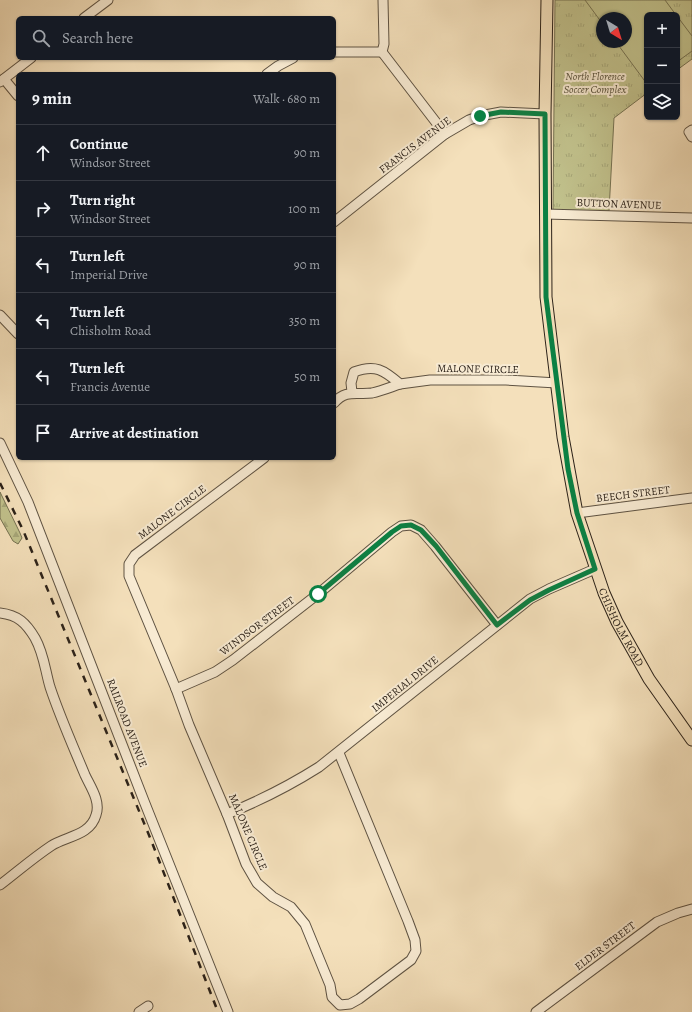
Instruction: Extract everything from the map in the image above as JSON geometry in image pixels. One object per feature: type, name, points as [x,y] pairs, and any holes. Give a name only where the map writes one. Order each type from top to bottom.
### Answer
[{"type":"main road","name":"CHISHOLM ROAD","points":[[547,0],[545,114],[546,297],[564,443],[577,513],[595,569],[617,622],[653,685],[692,740]]},
{"type":"street","points":[[87,16],[108,0]]},
{"type":"street","points":[[382,52],[384,44],[383,0]]},
{"type":"street","points":[[336,52],[382,52]]},
{"type":"street","points":[[382,52],[445,134]]},
{"type":"street","points":[[16,94],[2,80],[28,60]]},
{"type":"street","points":[[270,72],[289,60]]},
{"type":"street","name":"FRANCIS AVENUE","points":[[336,220],[445,134],[469,120],[480,116],[501,112],[545,114]]},
{"type":"street","points":[[692,130],[689,132],[692,137]]},
{"type":"street","name":"BUTTON AVENUE","points":[[545,214],[692,218]]},
{"type":"street","points":[[0,315],[16,332]]},
{"type":"street","points":[[336,401],[340,397],[352,392],[351,383],[354,372],[365,368],[387,372],[400,384]]},
{"type":"street","name":"MALONE CIRCLE","points":[[352,392],[373,392],[400,384],[430,380],[506,380],[557,383]]},
{"type":"street","name":"RAILROAD AVENUE","points":[[0,443],[28,502],[228,1012]]},
{"type":"street","name":"MALONE CIRCLE","points":[[261,460],[135,555],[129,564],[129,576],[176,689],[189,725],[227,814],[246,864],[257,883],[273,897],[291,907],[305,924],[330,985],[332,997],[340,1005],[350,1004],[411,960],[416,951],[415,940],[408,921],[338,753]]},
{"type":"street","name":"BEECH STREET","points":[[577,513],[692,498]]},
{"type":"street","name":"WINDSOR STREET","points":[[176,689],[215,672],[233,660],[318,594],[401,526],[411,525],[421,530],[436,546],[497,625]]},
{"type":"street","name":"IMPERIAL DRIVE","points":[[227,814],[250,805],[291,785],[319,767],[530,600],[595,569]]},
{"type":"street","points":[[0,613],[11,614],[23,622],[35,638],[44,659],[50,688],[96,798],[97,814],[91,824],[82,832],[52,845],[0,885]]},
{"type":"street","name":"ELDER STREET","points":[[536,1012],[657,922],[692,909]]},
{"type":"street","points":[[139,1012],[148,1006]]},
{"type":"green space","name":"North Florence Soccer Complex","points":[[555,0],[692,0],[692,59],[680,68],[680,12],[644,12],[644,95],[614,118],[609,211],[553,210]]},
{"type":"green space","points":[[585,0],[665,0],[674,12],[644,12],[644,80],[620,48],[632,48],[632,12],[596,12],[596,15]]},
{"type":"green space","points":[[680,20],[692,36],[692,51],[680,60]]},
{"type":"green space","points":[[0,492],[22,538],[18,544],[13,541],[0,518]]},
{"type":"railway","points":[[0,483],[23,530],[151,840],[218,1012]]},
{"type":"route","points":[[318,594],[392,532],[401,526],[411,525],[421,530],[436,546],[497,625],[530,600],[595,569],[577,513],[568,469],[546,297],[545,114],[501,112],[480,116]]}]
